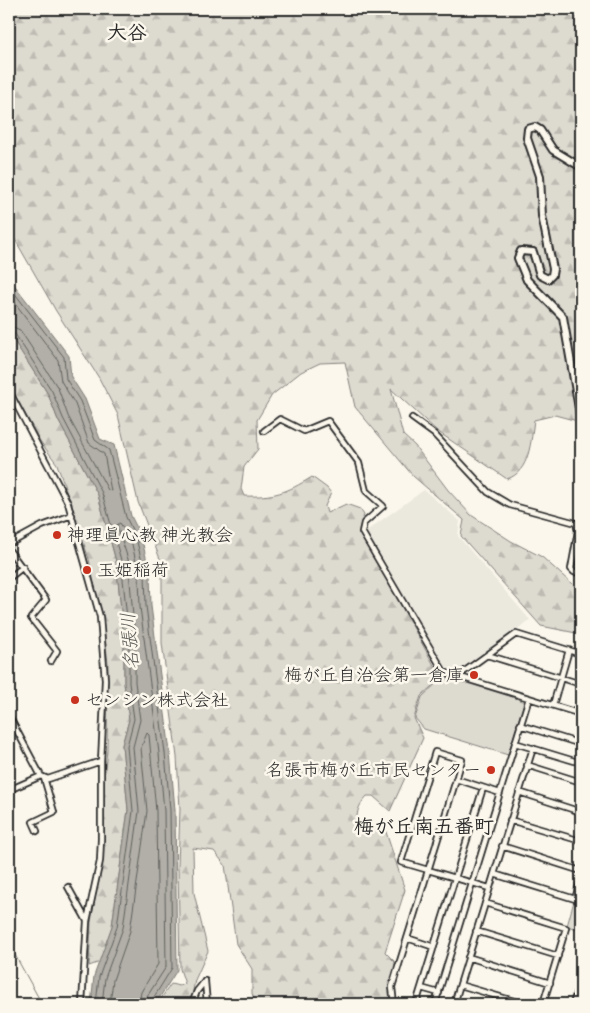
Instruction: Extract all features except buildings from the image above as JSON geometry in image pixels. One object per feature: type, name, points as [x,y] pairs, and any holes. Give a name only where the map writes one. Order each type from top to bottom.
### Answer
[{"type":"street","points":[[581,167],[553,150],[540,130],[535,127],[528,129],[527,138],[540,176],[542,216],[553,269],[552,275],[548,279],[540,275],[533,252],[521,251],[518,258],[527,280],[563,317],[581,420]]},
{"type":"street","points":[[9,391],[63,490],[72,514],[100,617],[105,674],[101,761],[100,861],[87,921],[82,1004]]},
{"type":"street","points":[[412,418],[434,434],[488,492],[510,505],[576,523],[578,532],[571,569],[581,573]]},
{"type":"street","points":[[264,431],[280,419],[304,431],[328,421],[360,463],[366,491],[376,497],[383,506],[364,523],[362,532],[444,672],[581,714]]},
{"type":"street","points":[[581,430],[581,439]]},
{"type":"street","points":[[9,544],[42,526],[72,514]]},
{"type":"street","points":[[9,550],[46,600],[31,618],[57,652],[51,661]]},
{"type":"street","points":[[9,578],[23,567]]},
{"type":"street","points":[[458,676],[516,634],[581,654]]},
{"type":"street","points":[[553,705],[569,650]]},
{"type":"street","points":[[487,655],[581,684]]},
{"type":"street","points":[[435,1004],[529,698]]},
{"type":"street","points":[[9,717],[42,777],[56,811],[33,822],[38,831]]},
{"type":"street","points":[[520,725],[581,744]]},
{"type":"street","points":[[515,743],[581,763]]},
{"type":"street","points":[[454,1004],[533,748]]},
{"type":"street","points":[[394,1004],[392,987],[407,938],[428,870],[456,779],[462,760],[435,752],[401,862],[428,870],[455,878],[489,888]]},
{"type":"street","points":[[9,790],[42,777],[53,777],[101,761]]},
{"type":"street","points":[[527,765],[581,782]]},
{"type":"street","points":[[456,779],[500,793]]},
{"type":"street","points":[[416,1004],[483,788]]},
{"type":"street","points":[[519,792],[581,812]]},
{"type":"street","points":[[510,820],[581,841]]},
{"type":"street","points":[[502,846],[581,871]]},
{"type":"street","points":[[494,874],[575,899],[581,879]]},
{"type":"street","points":[[68,886],[87,921]]},
{"type":"street","points":[[485,903],[566,928],[543,1004]]},
{"type":"street","points":[[476,930],[558,956]]},
{"type":"street","points":[[407,938],[434,947]]},
{"type":"street","points":[[468,957],[550,983]]},
{"type":"street","points":[[573,1004],[579,992],[581,978]]},
{"type":"street","points":[[192,1004],[196,991],[205,981],[207,1004]]},
{"type":"street","points":[[460,985],[524,1004]]},
{"type":"street","points":[[421,988],[438,993]]},
{"type":"shaded area","points":[[424,490],[460,521],[458,536],[530,620],[457,671],[441,666],[365,532]]},
{"type":"green space","points":[[9,9],[581,9],[581,422],[555,415],[534,420],[525,463],[515,475],[507,479],[437,431],[391,389],[403,435],[415,446],[448,490],[471,515],[511,541],[542,557],[581,592],[581,634],[541,626],[461,536],[464,520],[413,476],[355,407],[345,362],[320,363],[301,372],[272,395],[257,420],[258,449],[244,467],[241,489],[244,496],[264,496],[280,493],[312,477],[331,493],[325,506],[327,513],[346,504],[360,509],[364,515],[359,529],[441,678],[421,696],[414,718],[423,738],[390,811],[373,796],[367,796],[361,803],[357,817],[362,827],[368,829],[384,826],[405,890],[385,952],[395,962],[388,1004],[255,1004],[252,993],[252,969],[236,944],[225,865],[214,851],[193,848],[194,893],[208,951],[195,980],[192,996],[204,1002],[203,1004],[160,1004],[160,1000],[171,984],[179,986],[185,984],[180,969],[178,867],[180,809],[177,757],[162,643],[162,564],[138,502],[118,415],[99,378],[56,311],[9,229]]},
{"type":"green space","points":[[9,333],[48,394],[58,420],[98,495],[116,561],[124,639],[124,683],[129,720],[122,745],[128,810],[112,926],[100,962],[89,966],[91,922],[101,862],[103,787],[107,750],[108,663],[105,637],[89,559],[57,464],[40,441],[9,384]]},
{"type":"green space","points":[[444,676],[519,699],[524,703],[508,755],[424,729],[415,718],[422,697]]},
{"type":"green space","points":[[574,901],[581,903],[581,930],[567,926]]},
{"type":"water","name":"名張川","points":[[9,278],[69,356],[71,377],[85,399],[100,439],[114,445],[131,516],[141,536],[150,574],[151,606],[170,752],[175,810],[177,970],[158,1000],[158,1004],[91,1004],[94,976],[112,926],[128,810],[122,745],[129,720],[124,683],[124,639],[116,561],[98,495],[58,420],[48,394],[9,333]]},
{"type":"waterway","points":[[9,944],[42,1004]]},
{"type":"place","name":"神理眞心教 神光教会","points":[[57,535]]},
{"type":"place","name":"玉姫稲荷","points":[[87,570]]},
{"type":"place","name":"梅が丘自治会第一倉庫","points":[[474,675]]},
{"type":"place","name":"センシン株式会社","points":[[75,700]]},
{"type":"place","name":"名張市梅が丘市民センター","points":[[491,770]]},
{"type":"district","name":"大谷","points":[[127,32]]},
{"type":"district","name":"梅が丘南五番町","points":[[424,826]]}]
